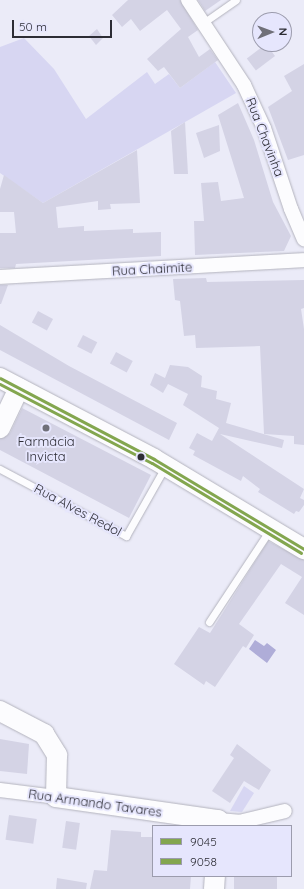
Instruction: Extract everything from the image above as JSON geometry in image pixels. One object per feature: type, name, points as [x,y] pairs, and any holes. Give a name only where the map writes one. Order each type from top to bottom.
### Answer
[{"type":"main road","points":[[0,378],[166,465],[304,549]]},
{"type":"main road","points":[[0,428],[19,388]]},
{"type":"main road","points":[[0,711],[44,734],[57,755],[56,797]]},
{"type":"main road","name":"Rua Armando Tavares","points":[[56,797],[218,823]]},
{"type":"main road","points":[[214,889],[215,877]]},
{"type":"street","name":"Rua Chavinha","points":[[188,0],[248,92],[264,128],[291,209],[304,239]]},
{"type":"street","name":"Rua Chaimite","points":[[0,277],[304,260]]},
{"type":"street","name":"Rua Armando Tavares","points":[[0,790],[56,797]]},
{"type":"street","name":"Rua Armando Tavares","points":[[218,823],[239,822],[285,812]]},
{"type":"lane","points":[[203,23],[236,0]]},
{"type":"lane","name":"Rua Alves Redol","points":[[0,469],[126,536],[166,465]]},
{"type":"lane","points":[[209,622],[271,528]]},
{"type":"shaded area","points":[[24,38],[54,69],[86,119],[147,72],[155,84],[169,74],[180,88],[215,62],[236,93],[43,203],[0,173],[0,47]]},
{"type":"shaded area","points":[[255,640],[264,646],[267,643],[276,650],[267,663],[249,649]]},
{"type":"shaded area","points":[[244,786],[254,793],[242,812],[230,811]]},
{"type":"building","points":[[128,0],[180,0],[198,30],[188,37],[199,57],[210,49],[218,60],[180,88],[164,67],[158,71],[147,59],[181,29],[167,10],[140,31],[131,19],[122,27],[112,15]]},
{"type":"building","points":[[198,0],[221,0],[205,11]]},
{"type":"building","points":[[97,29],[103,38],[96,45],[89,36]]},
{"type":"building","points":[[255,52],[272,52],[275,56],[256,70],[247,58]]},
{"type":"building","points":[[304,64],[304,155],[288,160],[268,107],[292,91],[284,76]]},
{"type":"building","points":[[238,103],[254,140],[273,202],[291,236],[284,251],[195,255],[194,221],[204,221],[201,183],[218,182],[221,201],[244,198],[218,115]]},
{"type":"building","points":[[185,122],[188,174],[174,174],[171,131]]},
{"type":"building","points":[[219,125],[220,151],[204,158],[196,133]]},
{"type":"building","points":[[137,150],[140,203],[110,204],[111,209],[98,210],[98,201],[56,207],[58,228],[84,226],[84,231],[133,229],[133,233],[161,232],[161,256],[16,264],[15,268],[0,268],[0,233],[16,233],[14,212],[0,212],[0,189],[4,175],[43,203]]},
{"type":"building","points":[[206,278],[207,282],[304,280],[304,308],[301,309],[304,329],[304,445],[294,444],[294,436],[264,434],[260,346],[196,348],[195,335],[184,336],[180,301],[175,300],[173,279]]},
{"type":"building","points":[[0,285],[8,285],[1,304],[0,304]]},
{"type":"building","points":[[38,311],[53,319],[47,330],[32,322]]},
{"type":"building","points":[[0,325],[69,366],[177,423],[169,440],[0,350]]},
{"type":"building","points":[[83,335],[97,342],[91,354],[77,347]]},
{"type":"building","points":[[116,352],[133,361],[127,372],[110,363]]},
{"type":"building","points":[[170,365],[188,367],[202,376],[201,387],[217,391],[216,399],[231,403],[226,423],[284,440],[282,448],[220,434],[304,489],[300,498],[304,500],[304,505],[299,512],[296,511],[294,514],[258,492],[260,489],[243,476],[241,481],[193,455],[195,451],[189,448],[197,433],[212,441],[219,428],[183,405],[188,394],[168,384],[163,393],[150,385],[155,373],[165,378]]},
{"type":"building","points":[[22,408],[151,475],[129,518],[0,450],[0,439],[10,433]]},
{"type":"building","points":[[268,541],[304,560],[304,615],[285,603],[302,577],[281,564],[239,624],[254,635],[246,648],[243,646],[215,687],[206,681],[204,685],[174,664],[199,627],[210,633]]},
{"type":"building","points":[[0,739],[29,744],[27,774],[0,771]]},
{"type":"building","points":[[237,744],[271,770],[259,790],[244,781],[230,803],[212,791],[234,758],[230,755]]},
{"type":"building","points":[[9,815],[37,819],[33,844],[6,840]]},
{"type":"building","points":[[66,821],[80,823],[76,850],[62,848]]},
{"type":"building","points":[[111,830],[141,832],[141,837],[152,837],[152,877],[191,877],[190,889],[90,889],[94,870],[107,871]]},
{"type":"building","points":[[234,877],[277,877],[277,889],[234,889]]},
{"type":"building","points":[[57,878],[87,883],[86,889],[56,889]]},
{"type":"transit line","name":"9045","points":[[0,378],[154,459],[304,549]]},
{"type":"transit line","name":"9058","points":[[0,384],[152,463],[301,553]]},
{"type":"place","name":"Farmácia Invicta","points":[[46,428]]}]
